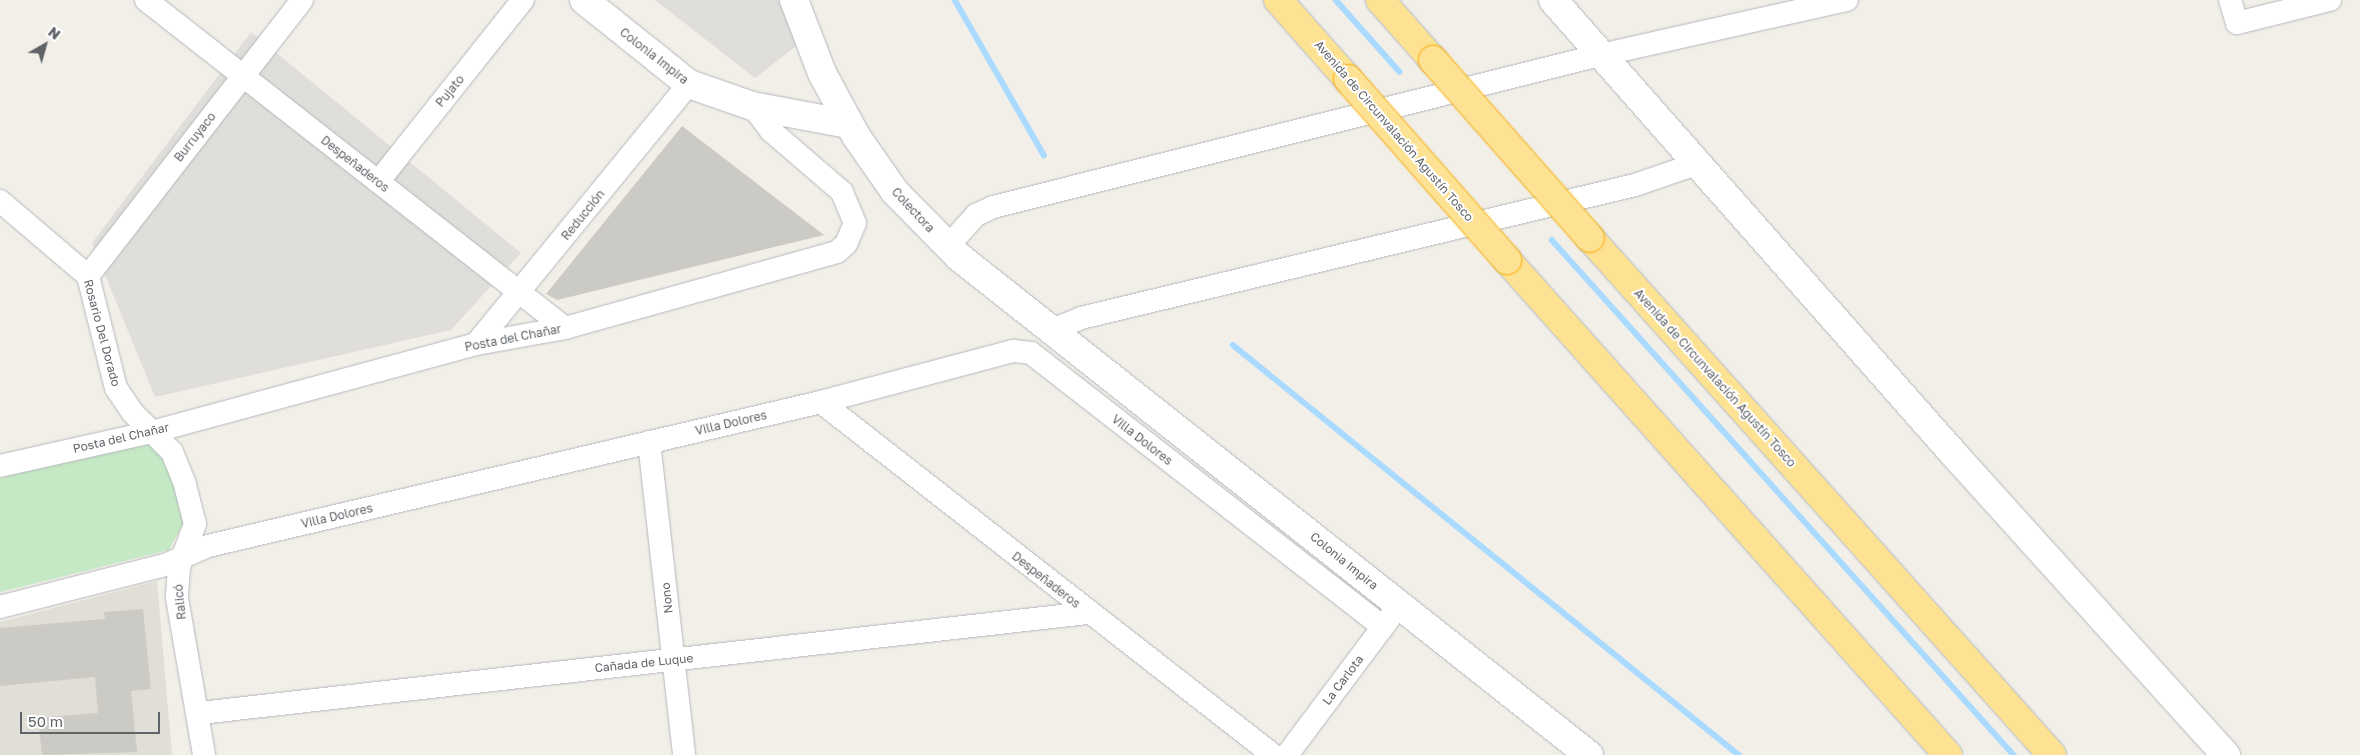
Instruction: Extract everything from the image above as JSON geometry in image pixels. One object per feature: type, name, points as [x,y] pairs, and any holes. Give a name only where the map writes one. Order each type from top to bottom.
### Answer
[{"type":"highway","name":"Avenida de Circunvalación Agustín Tosco","points":[[1278,0],[1948,755]]},
{"type":"highway","name":"Avenida de Circunvalación Agustín Tosco","points":[[1380,0],[2052,755]]},
{"type":"street","name":"Despeñaderos","points":[[146,0],[565,328]]},
{"type":"street","name":"Burruyaco","points":[[88,276],[302,0]]},
{"type":"street","name":"Pujato","points":[[378,182],[523,0]]},
{"type":"street","name":"Colonia Impira","points":[[584,0],[689,84],[752,106],[848,124]]},
{"type":"street","name":"Colectora","points":[[794,0],[822,73],[848,124],[895,192],[948,246],[1100,366]]},
{"type":"street","points":[[1553,0],[1696,164],[2226,755]]},
{"type":"street","points":[[948,246],[976,215],[993,207],[1600,55],[1847,0]]},
{"type":"street","points":[[2230,0],[2237,23],[2330,0]]},
{"type":"street","name":"Reducción","points":[[476,344],[520,293],[689,84]]},
{"type":"street","name":"Posta del Chañar","points":[[0,466],[152,432],[476,344],[565,328],[837,252],[846,244],[855,222],[842,192],[771,131],[752,106]]},
{"type":"street","points":[[1052,330],[1081,318],[1635,185],[1696,164]]},
{"type":"street","name":"Rosario Del Dorado","points":[[0,201],[88,276],[116,388],[132,413],[152,432]]},
{"type":"street","name":"Villa Dolores","points":[[0,607],[164,565],[221,543],[821,402],[1013,351],[1031,353],[1382,627]]},
{"type":"street","name":"Colonia Impira","points":[[1100,366],[1589,755]]},
{"type":"street","name":"Despeñaderos","points":[[821,402],[1088,614],[1273,755]]},
{"type":"street","name":"Ralicó","points":[[152,432],[172,452],[194,513],[193,539],[184,556],[177,598],[200,713],[204,755]]},
{"type":"street","name":"Nono","points":[[649,442],[684,755]]},
{"type":"street","name":"La Carlota","points":[[1286,755],[1399,605]]},
{"type":"street","name":"Cañada de Luque","points":[[200,713],[1088,614]]},
{"type":"shaded area","points":[[655,0],[778,0],[799,44],[755,78]]},
{"type":"shaded area","points":[[251,32],[521,253],[451,330],[155,397],[92,243]]},
{"type":"shaded area","points":[[157,581],[172,755],[0,755],[0,622]]},
{"type":"green space","points":[[154,436],[173,480],[184,522],[169,550],[0,592],[0,478]]},
{"type":"building","points":[[682,126],[824,235],[557,300],[546,294]]},
{"type":"building","points":[[143,609],[151,689],[131,691],[137,752],[42,755],[38,718],[98,713],[95,677],[0,686],[0,628],[105,619],[104,612]]},
{"type":"waterway","points":[[955,0],[1044,155]]},
{"type":"waterway","points":[[1336,0],[1400,72]]},
{"type":"waterway","points":[[1552,240],[2014,755]]},
{"type":"waterway","points":[[1233,345],[1739,755]]}]
